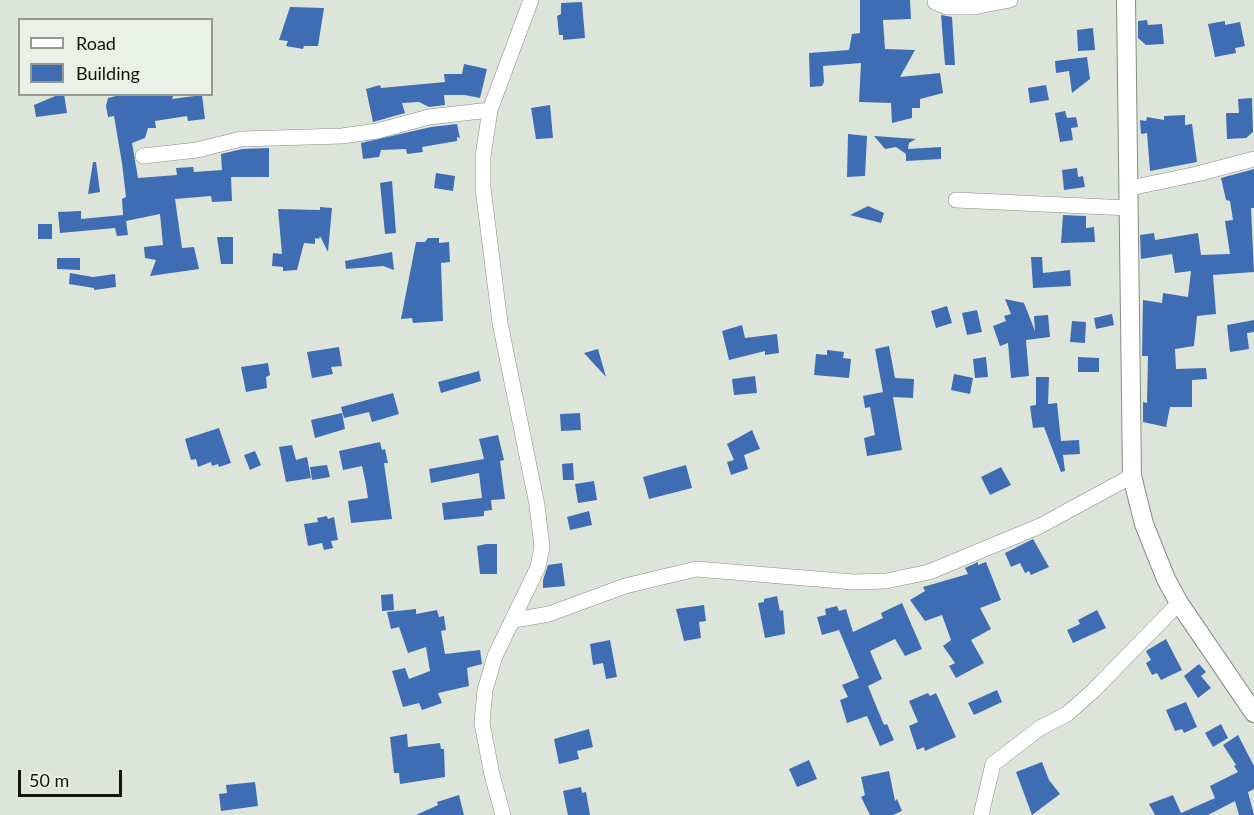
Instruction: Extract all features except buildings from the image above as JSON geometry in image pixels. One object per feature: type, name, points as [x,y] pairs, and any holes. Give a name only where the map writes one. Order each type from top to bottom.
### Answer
[{"type":"street","points":[[503,815],[482,723],[484,690],[538,567],[542,547],[534,493],[500,323],[483,188],[483,156],[490,110],[531,0]]},
{"type":"street","points":[[935,2],[947,7],[974,7],[1010,0]]},
{"type":"street","points":[[1126,0],[1132,476],[1144,524],[1166,579],[1179,603],[1247,692],[1254,713]]},
{"type":"street","points":[[143,156],[197,150],[241,139],[342,136],[377,131],[429,117],[490,110]]},
{"type":"street","points":[[1130,188],[1254,159]]},
{"type":"street","points":[[956,200],[1129,208]]},
{"type":"street","points":[[514,620],[549,614],[625,586],[696,569],[853,582],[886,581],[929,572],[1040,526],[1132,476]]},
{"type":"street","points":[[981,815],[993,764],[1040,728],[1075,706],[1179,603]]}]
